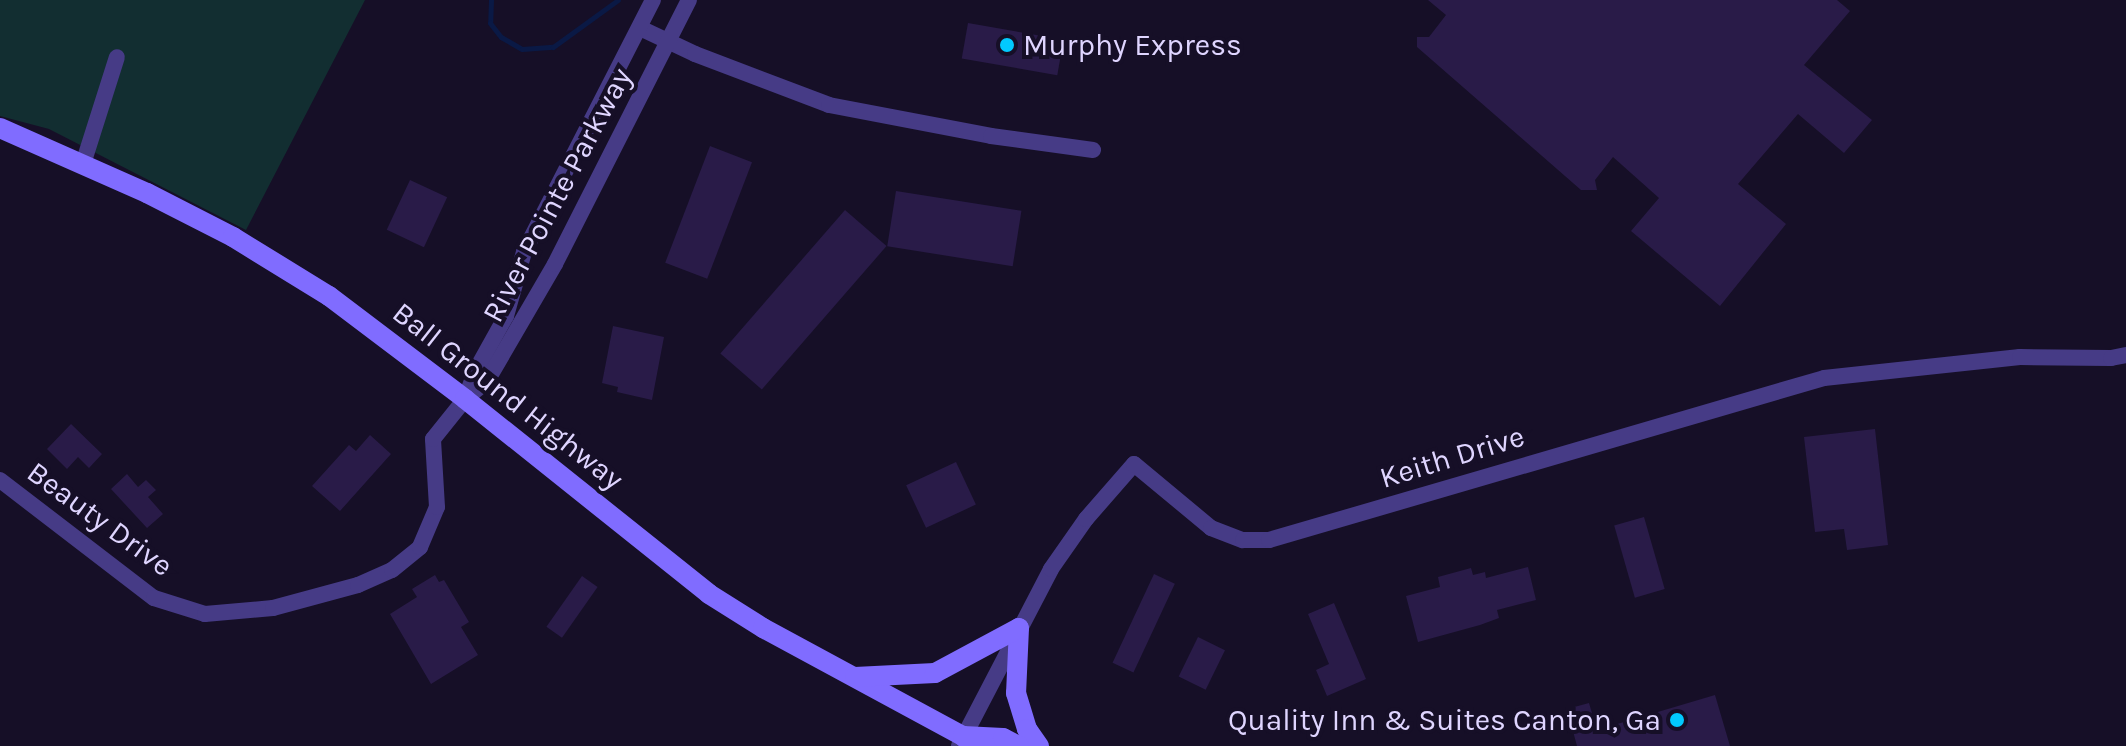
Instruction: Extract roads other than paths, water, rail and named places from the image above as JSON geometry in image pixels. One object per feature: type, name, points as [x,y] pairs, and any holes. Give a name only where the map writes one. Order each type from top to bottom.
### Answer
[{"type":"main road","name":"Ball Ground Highway","points":[[0,128],[83,164],[233,237],[288,270],[370,325],[709,594],[965,743],[1003,738],[1019,746]]},
{"type":"main road","points":[[852,677],[935,673],[1019,628]]},
{"type":"main road","points":[[1019,628],[1016,693],[1027,729],[1039,746]]},
{"type":"street","name":"River Pointe Parkway","points":[[465,399],[475,372],[506,316],[524,252],[653,0]]},
{"type":"street","name":"River Pointe Parkway","points":[[465,399],[487,381],[555,264],[670,43],[689,0]]},
{"type":"street","points":[[640,28],[670,43],[829,105],[991,136],[1093,150]]},
{"type":"street","points":[[83,164],[117,57]]},
{"type":"street","name":"Keith Drive","points":[[965,743],[1019,628],[1051,569],[1086,519],[1134,464],[1211,528],[1243,540],[1269,540],[1824,378],[2034,356],[2111,358],[2126,355]]},
{"type":"street","name":"Beauty Drive","points":[[0,480],[121,576],[154,598],[205,614],[273,608],[358,585],[392,570],[420,547],[437,507],[433,439],[465,399]]},
{"type":"waterway","points":[[491,0],[490,23],[501,37],[522,49],[553,47],[618,0]]},
{"type":"place","name":"Murphy Express","points":[[1007,45]]},
{"type":"place","name":"Quality Inn & Suites Canton, Ga","points":[[1677,720]]}]
